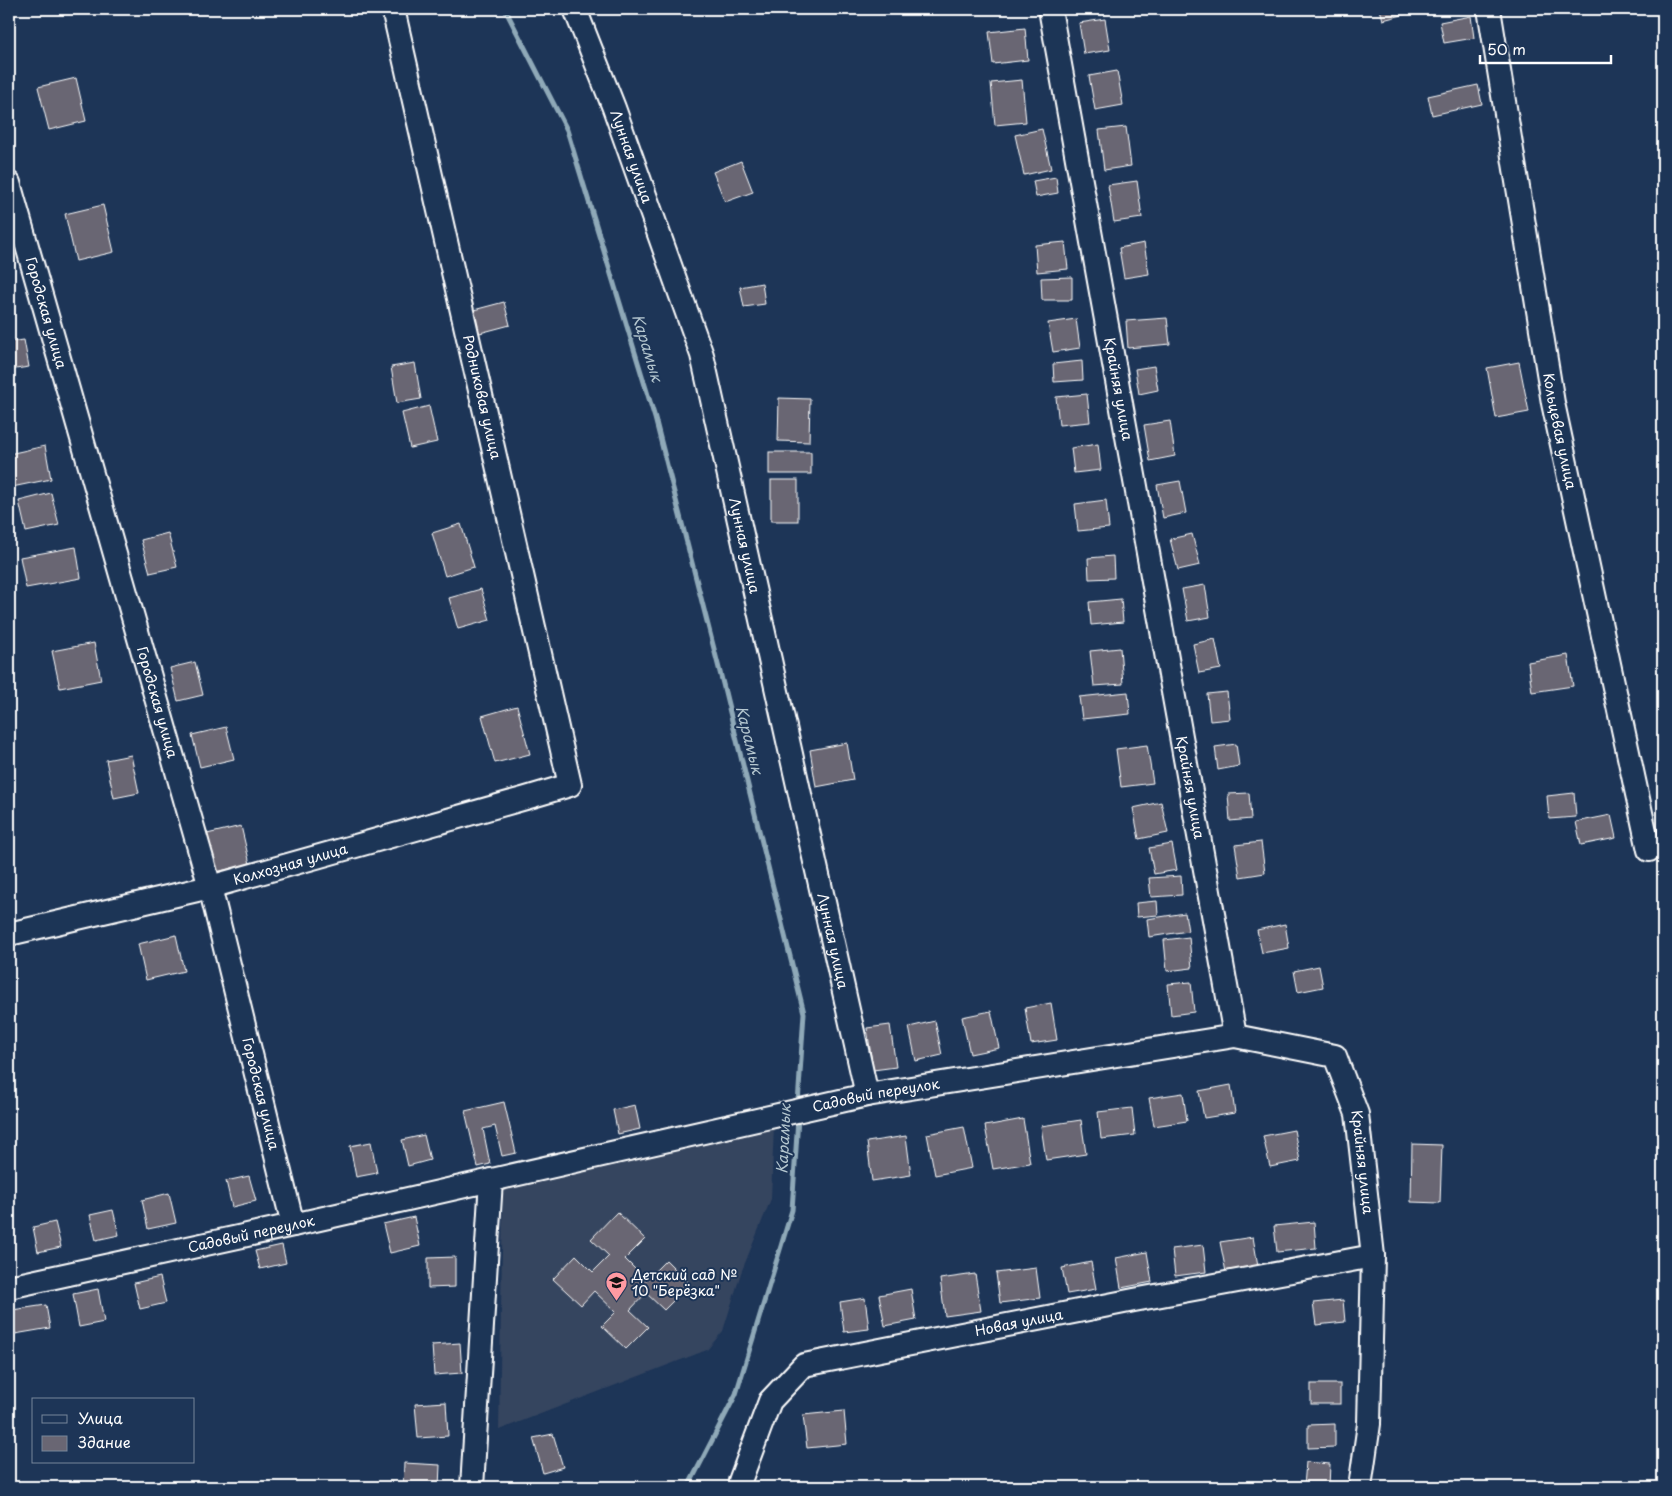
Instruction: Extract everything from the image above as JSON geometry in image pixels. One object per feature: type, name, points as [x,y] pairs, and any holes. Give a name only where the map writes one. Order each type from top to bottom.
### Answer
[{"type":"street","name":"Родниковая улица","points":[[393,9],[570,785]]},
{"type":"street","name":"Лунная улица","points":[[575,9],[614,108],[702,354],[867,1095]]},
{"type":"street","name":"Крайняя улица","points":[[1050,9],[1235,1036],[1336,1056],[1357,1114],[1373,1256],[1369,1424],[1360,1487]]},
{"type":"street","name":"Кольцевая улица","points":[[1489,9],[1553,403],[1649,850]]},
{"type":"street","name":"Городская улица","points":[[9,183],[210,887],[293,1225]]},
{"type":"street","name":"Колхозная улица","points":[[9,934],[210,887],[570,785]]},
{"type":"street","name":"Садовый переулок","points":[[9,1287],[293,1225],[867,1095],[1235,1036]]},
{"type":"street","points":[[472,1487],[491,1180]]},
{"type":"street","name":"Новая улица","points":[[741,1487],[740,1482],[770,1401],[804,1365],[1134,1300],[1373,1256]]},
{"type":"shaded area","name":"Детский сад № 10 \"Берёзка\"","points":[[774,1126],[771,1199],[741,1273],[723,1331],[707,1350],[499,1430],[503,1189]]},
{"type":"building","points":[[1380,9],[1404,9],[1406,14],[1383,20]]},
{"type":"building","points":[[1471,16],[1474,38],[1444,43],[1440,22]]},
{"type":"building","points":[[1105,19],[1110,50],[1084,54],[1079,23]]},
{"type":"building","points":[[1025,28],[1028,60],[993,64],[989,32]]},
{"type":"building","points":[[1117,71],[1123,105],[1095,110],[1089,76]]},
{"type":"building","points":[[76,78],[86,121],[49,130],[38,87]]},
{"type":"building","points":[[1022,80],[1026,122],[995,125],[991,83]]},
{"type":"building","points":[[1478,85],[1482,104],[1432,115],[1428,96]]},
{"type":"building","points":[[1126,127],[1131,166],[1104,170],[1099,130]]},
{"type":"building","points":[[1042,129],[1051,169],[1024,175],[1015,135]]},
{"type":"building","points":[[741,161],[753,192],[725,202],[713,172]]},
{"type":"building","points":[[1056,177],[1058,193],[1036,197],[1033,181]]},
{"type":"building","points":[[1137,181],[1142,218],[1114,222],[1108,185]]},
{"type":"building","points":[[103,205],[114,252],[76,261],[65,214]]},
{"type":"building","points":[[1065,242],[1068,269],[1037,272],[1035,245]]},
{"type":"building","points":[[1144,243],[1149,274],[1124,278],[1119,248]]},
{"type":"building","points":[[1072,277],[1072,300],[1042,300],[1041,278]]},
{"type":"building","points":[[762,283],[765,304],[744,307],[740,287]]},
{"type":"building","points":[[504,302],[510,325],[476,334],[470,311]]},
{"type":"building","points":[[1167,318],[1170,344],[1128,348],[1126,321]]},
{"type":"building","points":[[1076,319],[1080,348],[1053,352],[1048,323]]},
{"type":"building","points":[[24,340],[29,367],[9,370],[9,342]]},
{"type":"building","points":[[1082,361],[1083,380],[1054,382],[1053,364]]},
{"type":"building","points":[[1519,362],[1529,412],[1496,418],[1487,368]]},
{"type":"building","points":[[415,363],[421,399],[397,403],[391,367]]},
{"type":"building","points":[[1154,366],[1158,390],[1139,394],[1135,369]]},
{"type":"building","points":[[1087,394],[1090,422],[1059,425],[1056,397]]},
{"type":"building","points":[[779,398],[810,399],[809,442],[778,441]]},
{"type":"building","points":[[429,406],[437,442],[410,448],[402,413]]},
{"type":"building","points":[[1170,421],[1175,456],[1150,461],[1144,425]]},
{"type":"building","points":[[1098,444],[1101,470],[1074,473],[1071,448]]},
{"type":"building","points":[[45,446],[51,479],[12,487],[9,472],[9,454]]},
{"type":"building","points":[[769,452],[811,452],[811,474],[769,474]]},
{"type":"building","points":[[771,480],[798,480],[798,521],[771,521]]},
{"type":"building","points":[[1180,481],[1186,513],[1163,518],[1157,485]]},
{"type":"building","points":[[51,493],[59,525],[26,532],[19,501]]},
{"type":"building","points":[[1106,500],[1109,528],[1078,531],[1075,504]]},
{"type":"building","points":[[461,524],[474,567],[445,576],[432,533]]},
{"type":"building","points":[[168,533],[177,567],[150,573],[141,540]]},
{"type":"building","points":[[1192,534],[1200,565],[1178,570],[1170,539]]},
{"type":"building","points":[[76,547],[81,578],[26,588],[20,557]]},
{"type":"building","points":[[1113,556],[1114,578],[1089,579],[1088,558]]},
{"type":"building","points":[[1205,585],[1210,617],[1188,621],[1182,589]]},
{"type":"building","points":[[481,589],[490,620],[458,629],[449,598]]},
{"type":"building","points":[[1121,599],[1123,622],[1091,625],[1089,602]]},
{"type":"building","points":[[1215,639],[1221,669],[1199,673],[1193,644]]},
{"type":"building","points":[[94,643],[101,680],[60,688],[52,651]]},
{"type":"building","points":[[1120,648],[1123,684],[1094,686],[1090,651]]},
{"type":"building","points":[[1568,655],[1573,686],[1532,692],[1528,662]]},
{"type":"building","points":[[195,662],[203,695],[178,701],[170,668]]},
{"type":"building","points":[[1128,692],[1130,714],[1082,719],[1079,697]]},
{"type":"building","points":[[1227,692],[1230,719],[1210,721],[1207,694]]},
{"type":"building","points":[[517,706],[530,754],[495,763],[482,716]]},
{"type":"building","points":[[226,727],[234,759],[200,767],[192,735]]},
{"type":"building","points":[[847,743],[853,780],[816,787],[810,750]]},
{"type":"building","points":[[1236,744],[1239,766],[1218,770],[1215,747]]},
{"type":"building","points":[[1147,745],[1153,783],[1121,787],[1116,749]]},
{"type":"building","points":[[131,755],[139,793],[114,798],[106,760]]},
{"type":"building","points":[[1249,793],[1251,819],[1230,821],[1228,794]]},
{"type":"building","points":[[1574,793],[1576,817],[1549,819],[1547,796]]},
{"type":"building","points":[[1161,802],[1168,833],[1139,839],[1133,808]]},
{"type":"building","points":[[1611,815],[1616,838],[1581,845],[1576,822]]},
{"type":"building","points":[[241,826],[250,864],[216,872],[207,834]]},
{"type":"building","points":[[1261,842],[1265,873],[1240,877],[1235,845]]},
{"type":"building","points":[[1172,844],[1177,870],[1154,874],[1149,848]]},
{"type":"building","points":[[1181,876],[1182,895],[1151,897],[1149,878]]},
{"type":"building","points":[[1157,901],[1158,915],[1137,917],[1136,903]]},
{"type":"building","points":[[1185,913],[1188,931],[1149,937],[1147,919]]},
{"type":"building","points":[[1285,924],[1289,948],[1262,953],[1257,930]]},
{"type":"building","points":[[176,935],[184,971],[146,980],[138,944]]},
{"type":"building","points":[[1189,937],[1192,968],[1167,971],[1164,940]]},
{"type":"building","points":[[1319,966],[1323,987],[1298,992],[1294,971]]},
{"type":"building","points":[[1191,982],[1194,1012],[1171,1015],[1168,984]]},
{"type":"building","points":[[1051,1003],[1057,1040],[1031,1044],[1025,1008]]},
{"type":"building","points":[[991,1011],[999,1048],[970,1054],[962,1017]]},
{"type":"building","points":[[935,1021],[942,1055],[916,1061],[909,1027]]},
{"type":"building","points":[[890,1025],[896,1067],[873,1070],[867,1028]]},
{"type":"building","points":[[1231,1085],[1235,1113],[1204,1118],[1199,1091]]},
{"type":"building","points":[[1183,1093],[1187,1121],[1154,1126],[1149,1098]]},
{"type":"building","points":[[504,1102],[516,1153],[502,1156],[495,1126],[483,1129],[490,1164],[478,1167],[465,1111]]},
{"type":"building","points":[[635,1105],[640,1129],[618,1134],[613,1110]]},
{"type":"building","points":[[1132,1108],[1135,1135],[1101,1139],[1098,1112]]},
{"type":"building","points":[[1023,1119],[1030,1163],[993,1169],[985,1126]]},
{"type":"building","points":[[1081,1120],[1086,1154],[1046,1160],[1041,1126]]},
{"type":"building","points":[[964,1127],[972,1168],[935,1175],[927,1134]]},
{"type":"building","points":[[1294,1130],[1300,1161],[1270,1167],[1263,1136]]},
{"type":"building","points":[[424,1135],[430,1160],[408,1166],[402,1140]]},
{"type":"building","points":[[906,1136],[911,1175],[872,1181],[867,1142]]},
{"type":"building","points":[[371,1142],[377,1173],[356,1177],[350,1146]]},
{"type":"building","points":[[1412,1144],[1442,1145],[1440,1203],[1411,1202]]},
{"type":"building","points":[[249,1176],[256,1201],[232,1207],[226,1181]]},
{"type":"building","points":[[169,1193],[176,1223],[148,1229],[142,1200]]},
{"type":"building","points":[[113,1210],[119,1235],[96,1240],[90,1215]]},
{"type":"building","points":[[617,1212],[645,1239],[625,1259],[646,1280],[666,1260],[690,1284],[664,1310],[646,1293],[630,1310],[648,1327],[626,1349],[602,1326],[616,1312],[594,1291],[581,1305],[553,1279],[576,1255],[593,1272],[609,1256],[591,1239]]},
{"type":"building","points":[[414,1217],[420,1246],[390,1253],[383,1224]]},
{"type":"building","points":[[55,1222],[61,1247],[38,1252],[33,1227]]},
{"type":"building","points":[[1314,1222],[1316,1248],[1277,1252],[1274,1226]]},
{"type":"building","points":[[1253,1237],[1258,1266],[1226,1272],[1220,1242]]},
{"type":"building","points":[[282,1245],[286,1263],[260,1269],[255,1251]]},
{"type":"building","points":[[1203,1245],[1206,1272],[1175,1276],[1172,1249]]},
{"type":"building","points":[[1147,1252],[1152,1282],[1121,1288],[1116,1258]]},
{"type":"building","points":[[455,1257],[455,1287],[428,1288],[428,1258]]},
{"type":"building","points":[[1091,1262],[1096,1289],[1067,1294],[1062,1268]]},
{"type":"building","points":[[1036,1268],[1040,1298],[1000,1303],[996,1273]]},
{"type":"building","points":[[975,1274],[981,1311],[945,1316],[940,1279]]},
{"type":"building","points":[[160,1277],[166,1303],[140,1309],[134,1283]]},
{"type":"building","points":[[98,1289],[104,1322],[79,1327],[73,1294]]},
{"type":"building","points":[[911,1289],[916,1320],[885,1326],[879,1295]]},
{"type":"building","points":[[865,1298],[869,1329],[844,1332],[840,1302]]},
{"type":"building","points":[[1343,1300],[1345,1322],[1316,1325],[1313,1303]]},
{"type":"building","points":[[46,1305],[50,1328],[15,1334],[12,1310]]},
{"type":"building","points":[[460,1343],[462,1373],[434,1375],[432,1345]]},
{"type":"building","points":[[1311,1384],[1340,1384],[1340,1404],[1311,1404]]},
{"type":"building","points":[[446,1402],[448,1436],[418,1438],[415,1404]]},
{"type":"building","points":[[844,1411],[847,1444],[807,1448],[803,1415]]},
{"type":"building","points":[[1335,1424],[1335,1447],[1308,1448],[1308,1425]]},
{"type":"building","points":[[553,1434],[563,1467],[543,1473],[533,1438]]},
{"type":"building","points":[[1306,1462],[1330,1464],[1329,1487],[1304,1487]]},
{"type":"building","points":[[404,1463],[440,1465],[439,1487],[403,1487]]},
{"type":"waterway","name":"Карамык","points":[[505,9],[567,130],[655,418],[804,1013],[798,1104]]},
{"type":"waterway","name":"Карамык","points":[[688,1487],[736,1394],[792,1210],[798,1118]]},
{"type":"place","name":"Детский сад № 10 \"Берёзка\"","points":[[616,1302]]}]
